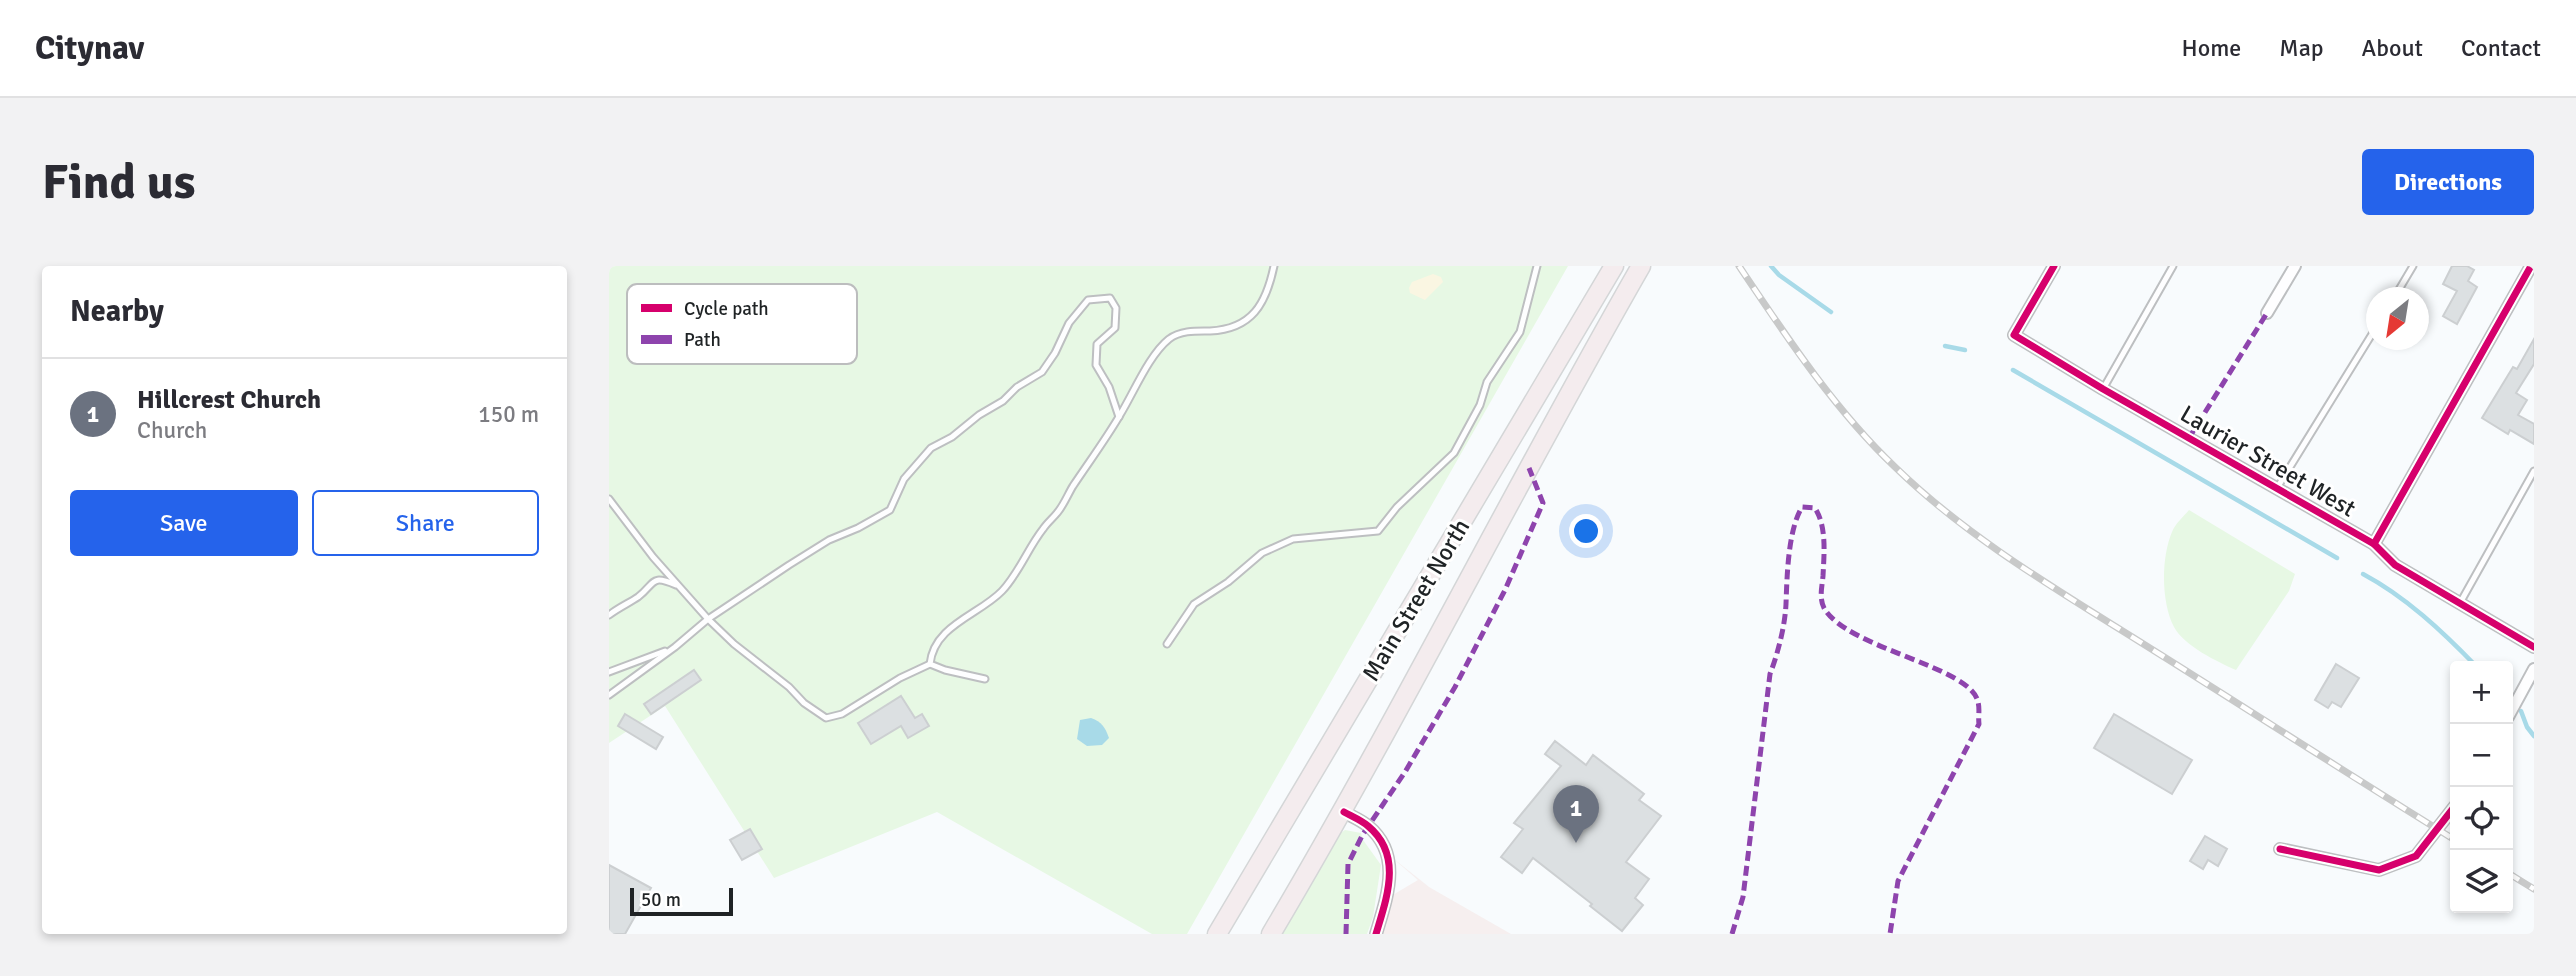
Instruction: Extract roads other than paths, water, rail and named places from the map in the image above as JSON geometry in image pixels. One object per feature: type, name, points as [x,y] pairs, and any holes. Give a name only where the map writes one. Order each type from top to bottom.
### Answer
[{"type":"main road","name":"Main Street North","points":[[1217,934],[1614,266]]},
{"type":"main road","name":"Main Street North","points":[[1271,934],[1344,812],[1641,266]]},
{"type":"street","name":"Laurier Street West","points":[[2054,266],[2014,335],[2374,544],[2395,565],[2534,647]]},
{"type":"street","points":[[2267,313],[2295,266]]},
{"type":"street","points":[[2374,544],[2531,266]]},
{"type":"street","points":[[2513,707],[2534,669]]},
{"type":"street","points":[[1344,812],[1369,826],[1389,855],[1388,891],[1376,934]]},
{"type":"street","points":[[2280,849],[2379,870],[2417,856],[2450,813]]},
{"type":"lane","points":[[930,664],[931,655],[938,642],[952,627],[1002,591],[1021,566],[1043,528],[1059,511],[1119,417],[1147,368],[1169,340],[1181,333],[1226,329],[1245,323],[1256,312],[1269,287],[1273,266]]},
{"type":"lane","points":[[1167,644],[1194,604],[1228,582],[1262,553],[1293,540],[1378,531],[1397,507],[1454,453],[1481,405],[1487,382],[1520,332],[1537,266]]},
{"type":"lane","points":[[2103,389],[2173,266]]},
{"type":"lane","points":[[2401,287],[2413,266]]},
{"type":"lane","points":[[609,695],[675,647],[708,619],[829,540],[890,510],[904,479],[931,448],[952,437],[978,415],[1003,401],[1017,387],[1042,372],[1055,353],[1069,323],[1087,300],[1110,299],[1116,308],[1115,328],[1097,344],[1096,365],[1109,387],[1119,417]]},
{"type":"lane","points":[[2277,488],[2366,344]]},
{"type":"lane","points":[[2460,603],[2534,471]]},
{"type":"lane","points":[[609,499],[653,557],[708,619],[734,644],[789,687],[804,704],[826,718],[842,714],[900,678],[930,664],[985,679]]},
{"type":"lane","points":[[609,615],[639,596],[651,582],[661,579],[679,586]]},
{"type":"lane","points":[[609,672],[675,647]]},
{"type":"water","points":[[1091,718],[1100,723],[1108,734],[1109,738],[1102,745],[1087,746],[1077,739],[1080,720]]},
{"type":"waterway","points":[[1771,266],[1779,275],[1831,312]]},
{"type":"waterway","points":[[1945,346],[1965,350]]},
{"type":"waterway","points":[[2013,370],[2337,558]]},
{"type":"waterway","points":[[2363,574],[2394,593],[2423,616],[2471,661]]},
{"type":"waterway","points":[[2521,711],[2534,736]]},
{"type":"railway","points":[[1739,266],[1812,371],[1851,421],[1923,493],[2047,584],[2450,837]]},
{"type":"railway","points":[[2513,876],[2534,889]]},
{"type":"place","name":"Hillcrest Church","points":[[1576,843]]}]
